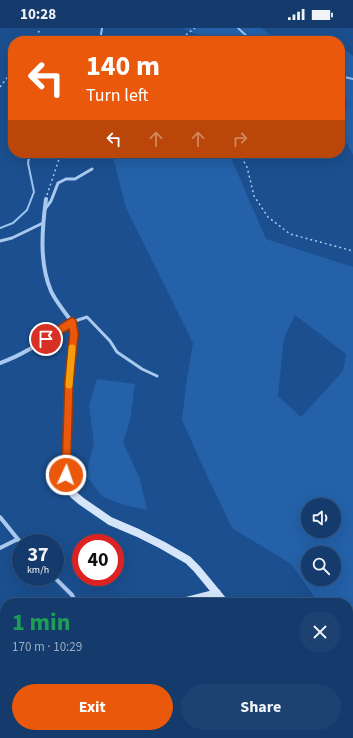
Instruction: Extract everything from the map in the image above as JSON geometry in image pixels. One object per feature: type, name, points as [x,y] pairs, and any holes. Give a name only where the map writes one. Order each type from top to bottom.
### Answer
[{"type":"street","points":[[46,199],[43,223],[45,272],[51,292],[72,322],[74,334],[69,381],[66,475],[68,486],[74,495],[81,501],[110,521],[162,544],[188,560],[221,598]]},
{"type":"street","points":[[0,363],[10,360],[33,348],[72,322]]},
{"type":"street","points":[[0,517],[14,534]]},
{"type":"street","points":[[0,548],[12,542]]},
{"type":"street","points":[[63,586],[74,598]]},
{"type":"street","points":[[198,598],[217,593]]},
{"type":"lane","points":[[44,210],[51,201],[58,183],[66,179],[75,179],[92,169]]},
{"type":"lane","points":[[0,241],[12,238],[43,223]]},
{"type":"lane","points":[[72,322],[87,317],[110,341],[117,352],[142,370],[157,376]]},
{"type":"path","points":[[185,36],[195,28]]},
{"type":"path","points":[[0,87],[8,77]]},
{"type":"path","points":[[46,199],[59,158]]},
{"type":"path","points":[[242,158],[246,167],[254,196],[268,217],[290,234],[353,251]]},
{"type":"shaded area","points":[[181,28],[262,28],[271,36],[200,36]]},
{"type":"shaded area","points":[[345,50],[353,56],[353,155],[345,140],[345,109],[348,103],[345,102]]},
{"type":"shaded area","points":[[113,158],[231,158],[266,239],[353,267],[353,598],[315,598],[307,586],[341,586],[341,546],[301,546],[301,578],[291,564],[232,528],[182,420],[193,343],[126,208]],"holes":[[[295,315],[346,354],[343,371],[301,417],[278,396],[284,338]]]},
{"type":"shaded area","points":[[97,379],[135,384],[130,421],[123,442],[140,479],[147,510],[124,505],[103,497],[87,477],[89,461],[94,444],[89,405]]},
{"type":"waterway","points":[[101,36],[102,28]]},
{"type":"waterway","points":[[238,28],[247,36]]},
{"type":"waterway","points":[[345,77],[353,79]]},
{"type":"waterway","points":[[0,228],[13,223],[27,210],[34,192],[28,163],[29,158]]},
{"type":"slow traffic","points":[[69,385],[72,348]]},
{"type":"route","points":[[46,339],[72,322],[74,334],[69,381],[66,475]]}]
